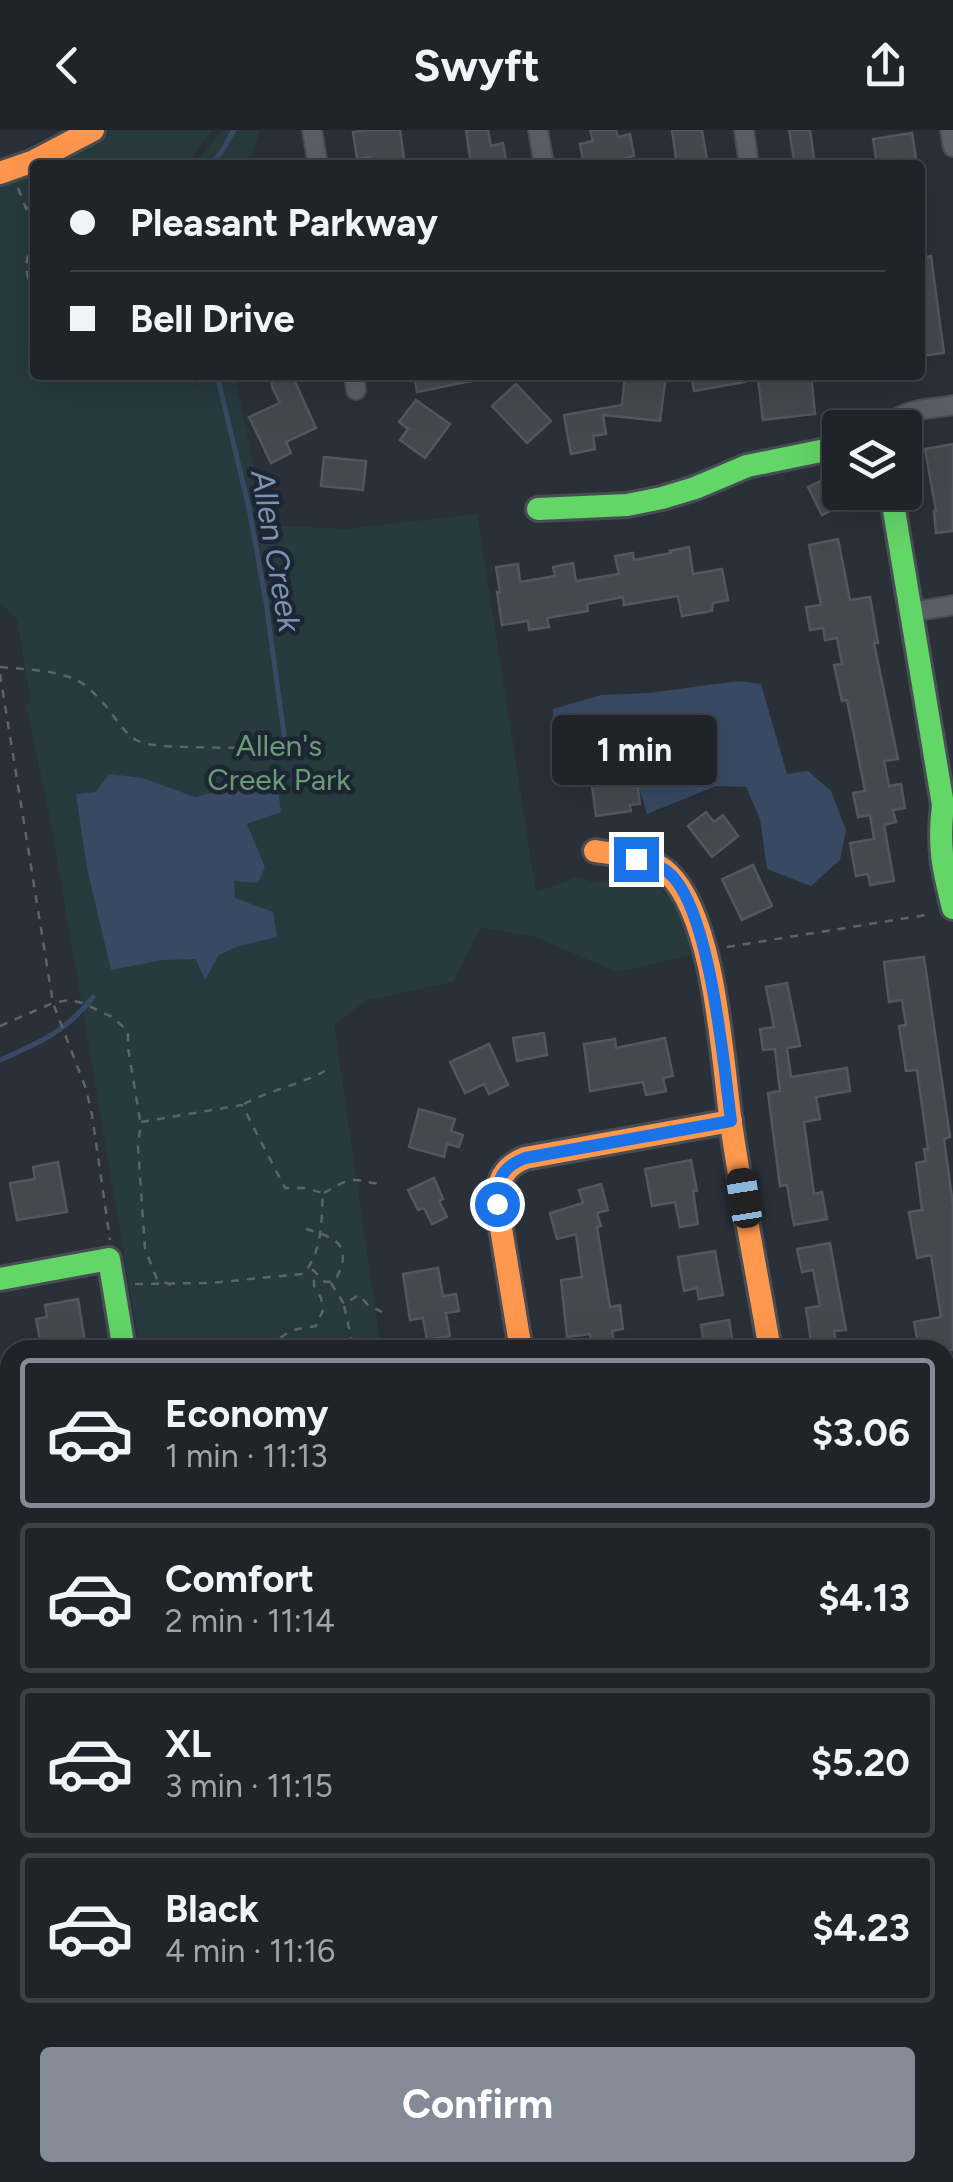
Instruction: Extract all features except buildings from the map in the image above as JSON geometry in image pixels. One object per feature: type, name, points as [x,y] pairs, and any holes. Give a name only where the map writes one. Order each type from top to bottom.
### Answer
[{"type":"street","points":[[36,160],[93,130]]},
{"type":"street","points":[[312,130],[317,160]]},
{"type":"street","points":[[538,130],[543,160]]},
{"type":"street","points":[[744,130],[749,160]]},
{"type":"street","points":[[950,130],[953,147]]},
{"type":"street","points":[[9,180],[30,164]]},
{"type":"street","points":[[922,411],[953,406]]},
{"type":"street","points":[[538,510],[662,498],[748,466],[822,451]]},
{"type":"street","points":[[894,510],[948,804],[939,836],[944,911]]},
{"type":"street","points":[[912,612],[953,605]]},
{"type":"street","points":[[595,851],[636,859],[667,871],[689,901],[715,1002],[768,1340]]},
{"type":"street","points":[[519,1340],[497,1204],[500,1174],[525,1158],[731,1121]]},
{"type":"street","points":[[0,1279],[109,1259],[122,1340]]},
{"type":"path","points":[[9,180],[30,220]]},
{"type":"path","points":[[24,206],[30,209]]},
{"type":"path","points":[[30,249],[26,262],[30,283]]},
{"type":"path","points":[[0,667],[36,670],[77,680],[103,702],[138,742],[259,750]]},
{"type":"path","points":[[0,674],[53,1003],[92,1114],[112,1248],[109,1259]]},
{"type":"path","points":[[704,950],[944,911]]},
{"type":"path","points":[[0,1026],[69,1000],[112,1017],[128,1031],[140,1122],[145,1248],[157,1279],[171,1284]]},
{"type":"path","points":[[140,1122],[242,1105],[325,1071]]},
{"type":"path","points":[[242,1105],[285,1188],[323,1194],[347,1181],[379,1183]]},
{"type":"path","points":[[113,1286],[303,1274],[322,1234],[323,1194]]},
{"type":"path","points":[[306,1230],[332,1236],[342,1255],[335,1281],[325,1282],[310,1266]]},
{"type":"path","points":[[277,1340],[292,1330],[316,1326],[323,1310],[314,1286],[314,1270]]},
{"type":"path","points":[[330,1282],[344,1304],[351,1340]]},
{"type":"path","points":[[344,1304],[359,1295],[382,1312]]},
{"type":"green space","points":[[109,130],[213,130],[189,160],[57,160]]},
{"type":"green space","points":[[222,130],[260,130],[253,153],[246,160],[198,160]]},
{"type":"green space","name":"Allen's Creek Park","points":[[30,173],[30,380],[194,380],[196,386],[201,380],[236,380],[265,525],[345,529],[477,514],[536,892],[578,877],[596,883],[637,872],[651,878],[673,903],[686,934],[691,955],[617,972],[533,936],[480,928],[453,982],[368,1000],[334,1024],[380,1340],[138,1340],[52,828],[26,704],[31,703],[17,619],[0,602],[0,185]]},
{"type":"water","points":[[739,681],[761,684],[787,774],[808,771],[831,791],[846,830],[840,860],[811,886],[767,869],[760,819],[746,787],[716,786],[647,814],[627,749],[582,735],[554,738],[553,709],[601,695]]},
{"type":"water","points":[[109,774],[143,778],[195,797],[277,782],[281,812],[247,824],[265,867],[258,883],[234,881],[235,898],[273,912],[277,937],[219,955],[205,980],[196,959],[163,960],[111,970],[87,868],[76,794],[96,792]]},
{"type":"waterway","name":"Allen Creek","points":[[215,160],[234,130]]},
{"type":"waterway","name":"Allen Creek","points":[[218,380],[249,508],[284,735]]},
{"type":"waterway","name":"Allen Creek","points":[[0,1060],[40,1042],[93,997]]},
{"type":"traffic: fast","points":[[538,509],[627,505],[662,498],[747,466],[822,451]]},
{"type":"traffic: fast","points":[[894,510],[943,805],[942,857],[953,908]]},
{"type":"traffic: fast","points":[[0,1279],[109,1259],[122,1340]]},
{"type":"traffic: slow","points":[[36,160],[93,130]]},
{"type":"traffic: slow","points":[[0,173],[30,162]]},
{"type":"traffic: slow","points":[[595,851],[633,857],[661,867],[684,894],[696,922],[714,990],[735,1151],[768,1340]]},
{"type":"traffic: slow","points":[[519,1340],[497,1204],[498,1188],[506,1170],[525,1158],[731,1121]]},
{"type":"route","points":[[497,1204],[500,1174],[525,1158],[731,1121],[715,1002],[689,901],[667,871],[636,859]]}]
